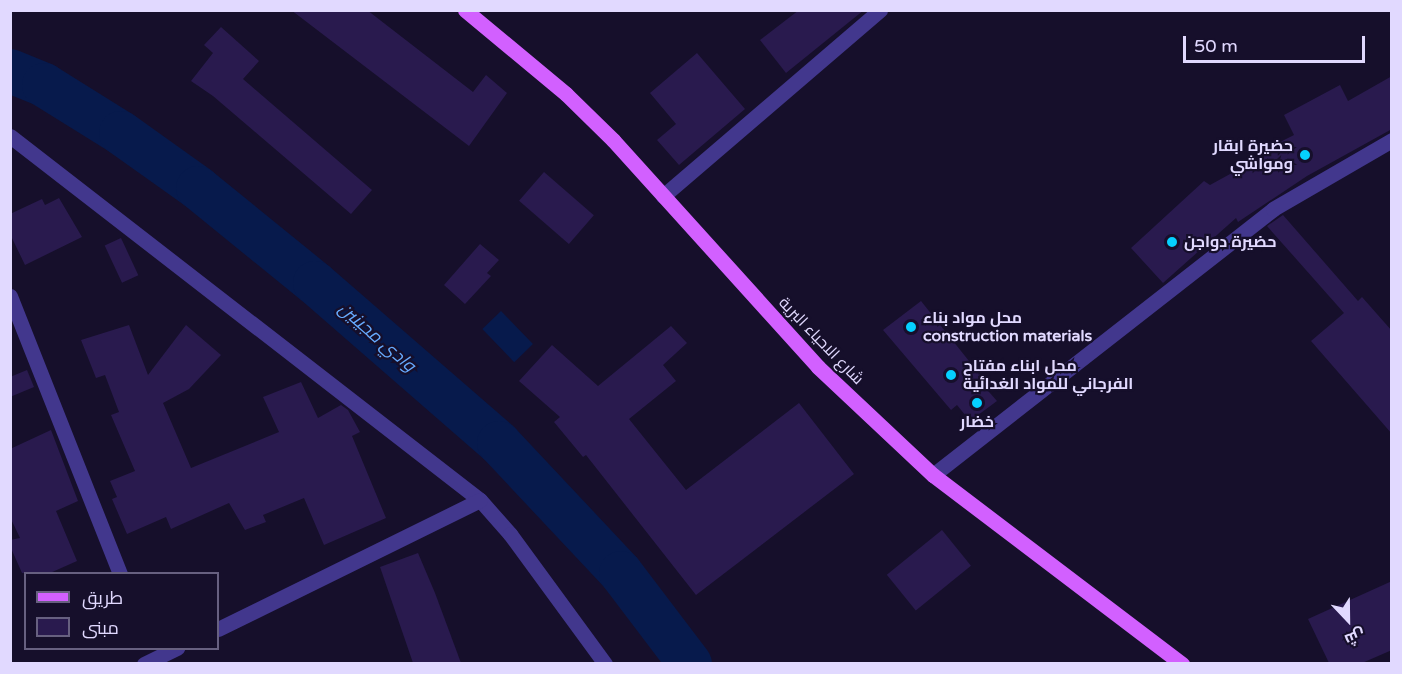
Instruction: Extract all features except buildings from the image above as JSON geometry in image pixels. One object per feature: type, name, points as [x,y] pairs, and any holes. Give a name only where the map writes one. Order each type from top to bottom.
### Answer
[{"type":"main road","name":"شارع الاحياء البرية","points":[[465,10],[566,94],[663,196],[818,367],[933,475],[1182,663]]},
{"type":"street","points":[[663,196],[880,10]]},
{"type":"street","points":[[10,136],[480,500],[510,534],[605,663]]},
{"type":"street","points":[[933,475],[1273,209],[1392,140]]},
{"type":"street","points":[[10,296],[120,572]]},
{"type":"street","points":[[219,629],[480,500]]},
{"type":"street","points":[[148,657],[171,650]]},
{"type":"water","points":[[501,311],[533,344],[514,362],[482,329]]},
{"type":"waterway","name":"وادي مجينين","points":[[10,71],[44,85],[121,133],[198,188],[315,283],[499,443],[621,573],[690,664]]},
{"type":"place","name":"حضيرة ابقار ومواشي","points":[[1305,155]]},
{"type":"place","name":"حضيرة دواجن","points":[[1172,242]]},
{"type":"place","name":"محل مواد بناء construction materials","points":[[911,327]]},
{"type":"place","name":"محل ابناء مفتاح الفرجاني للمواد الغدائية","points":[[951,375]]},
{"type":"place","name":"خضار","points":[[977,403]]}]
